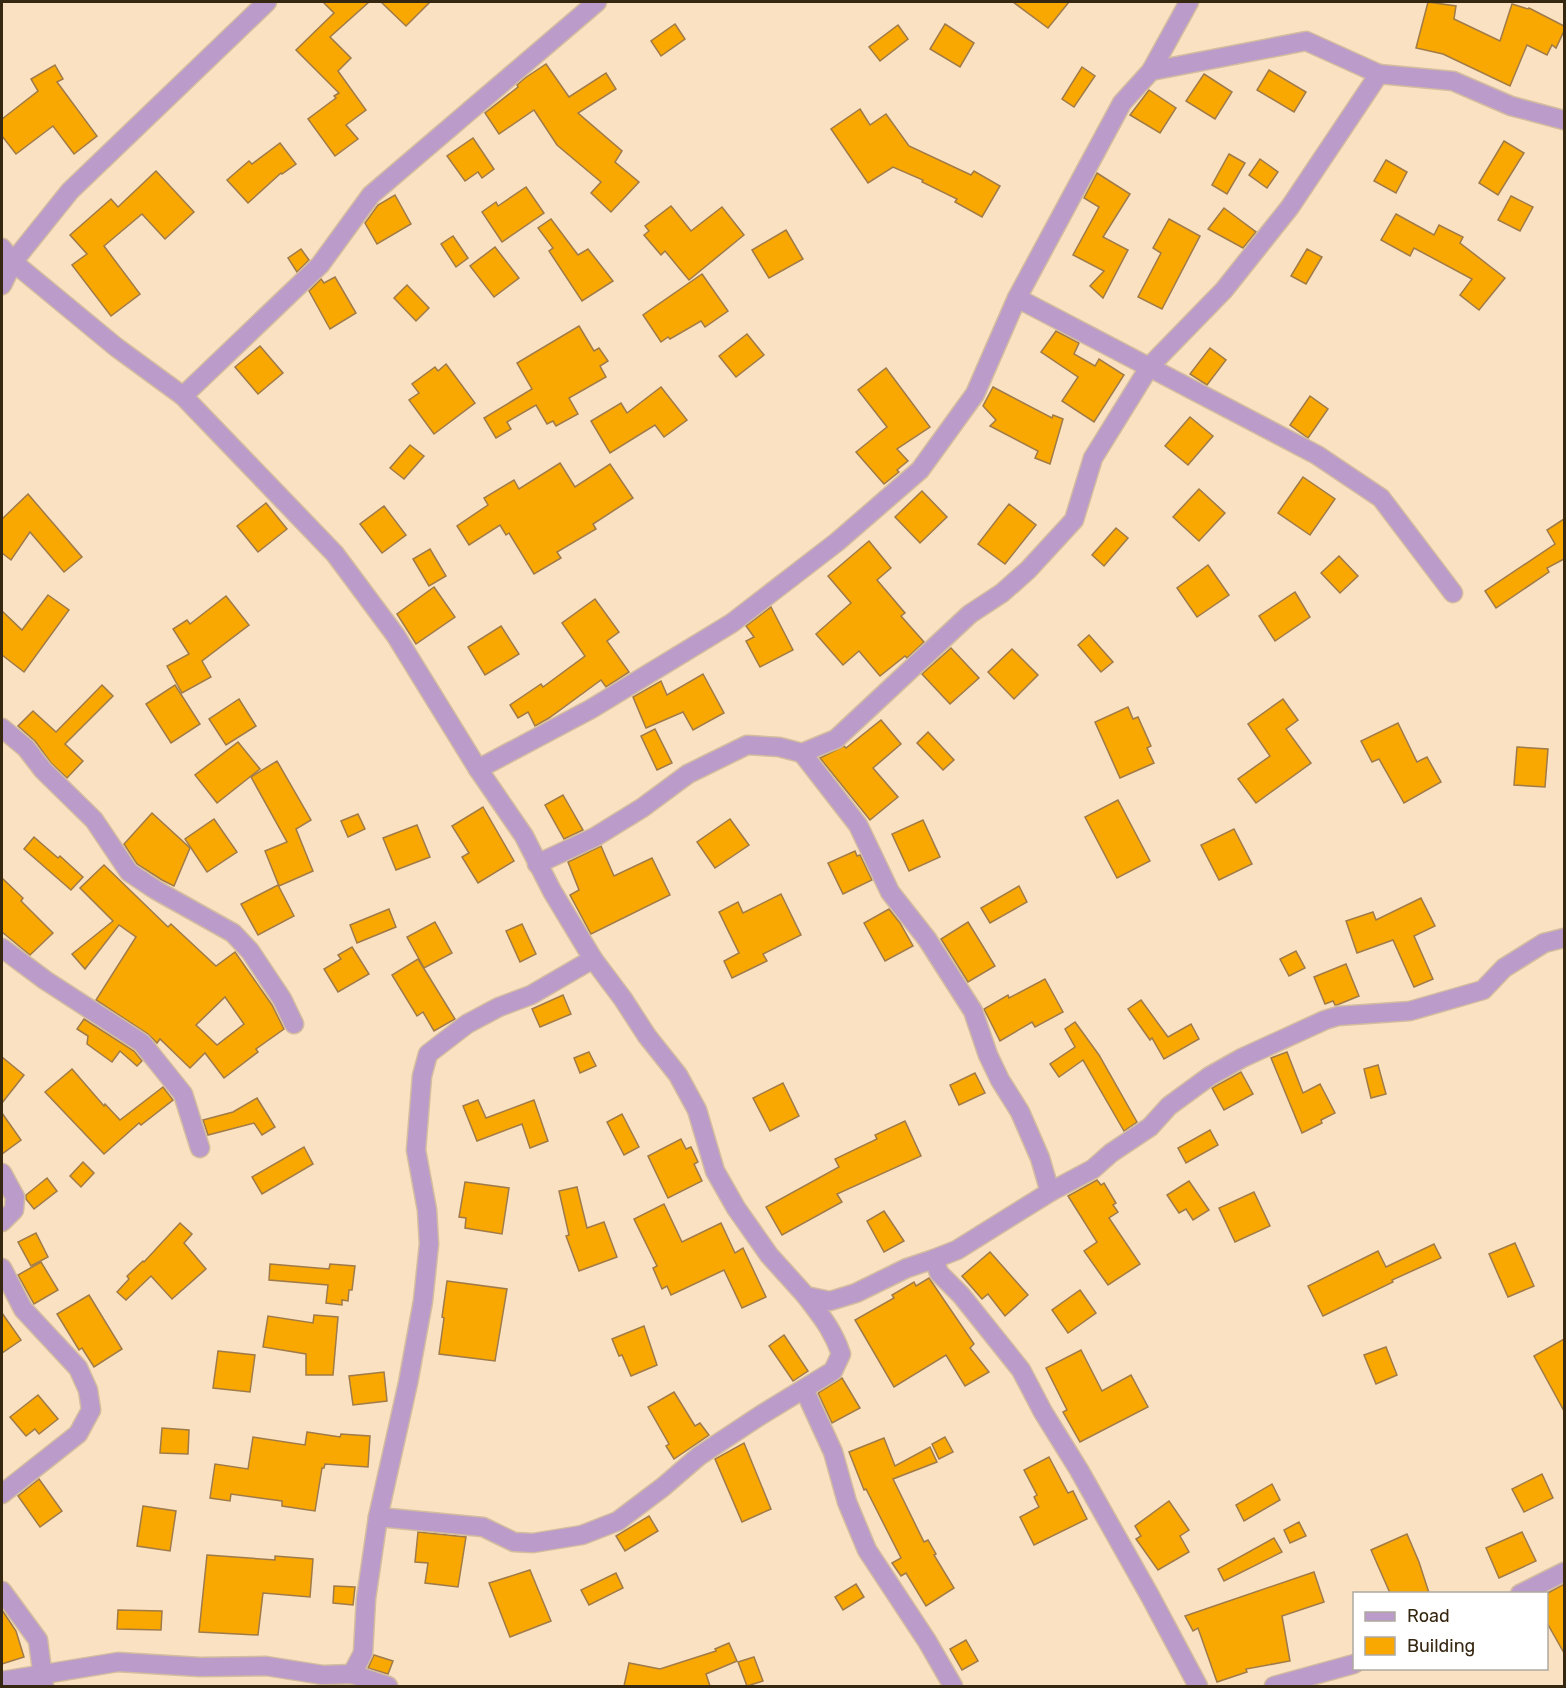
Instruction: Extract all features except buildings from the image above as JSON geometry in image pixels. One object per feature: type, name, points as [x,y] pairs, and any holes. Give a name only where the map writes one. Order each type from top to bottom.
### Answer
[{"type":"street","points":[[2,285],[7,255],[70,191],[267,2]]},
{"type":"street","points":[[183,396],[320,265],[371,195],[597,2]]},
{"type":"street","points":[[478,769],[591,709],[732,623],[837,542],[920,470],[975,394],[1017,297],[1122,102],[1151,71],[1189,2]]},
{"type":"street","points":[[1151,71],[1306,41],[1379,74],[1453,81],[1511,106],[1564,120]]},
{"type":"street","points":[[537,864],[595,837],[642,808],[688,774],[747,745],[779,747],[802,753],[836,739],[970,614],[1002,593],[1028,570],[1074,520],[1094,458],[1150,366],[1224,290],[1290,207],[1379,74]]},
{"type":"street","points":[[7,255],[116,346],[183,396],[335,554],[396,636],[478,769],[524,836],[537,864],[593,959],[647,1036],[678,1075],[698,1110],[715,1171],[736,1208],[769,1255],[831,1328],[841,1354],[833,1371],[699,1456],[618,1521],[582,1535],[533,1543],[514,1542],[483,1527],[378,1517]]},
{"type":"street","points":[[1017,297],[1317,455],[1381,498],[1453,593]]},
{"type":"street","points":[[2,728],[26,748],[55,783],[94,820],[129,872],[156,890],[233,933],[250,951],[282,999],[294,1024]]},
{"type":"street","points":[[802,753],[858,825],[890,892],[927,939],[973,1011],[988,1055],[1020,1112],[1040,1158],[1050,1192]]},
{"type":"street","points":[[806,1296],[830,1301],[856,1293],[908,1268],[957,1250],[1093,1168],[1150,1127],[1169,1106],[1210,1076],[1242,1058],[1331,1018],[1410,1011],[1483,990],[1504,968],[1544,943],[1564,938]]},
{"type":"street","points":[[2,948],[53,985],[142,1043],[183,1094],[200,1148]]},
{"type":"street","points":[[352,1674],[363,1653],[366,1599],[378,1517],[408,1383],[423,1301],[429,1244],[423,1187],[416,1150],[422,1076],[428,1054],[467,1024],[499,1007],[531,994],[593,959]]},
{"type":"street","points":[[2,1173],[15,1197],[14,1210],[2,1222]]},
{"type":"street","points":[[934,1259],[939,1273],[961,1294],[1022,1370],[1043,1412],[1079,1470],[1198,1686]]},
{"type":"street","points":[[2,1268],[23,1309],[78,1368],[88,1390],[91,1410],[78,1434],[2,1494]]},
{"type":"street","points":[[804,1389],[833,1452],[847,1502],[867,1550],[927,1641],[953,1686]]},
{"type":"street","points":[[1522,1592],[1564,1572]]},
{"type":"street","points":[[2,1591],[38,1640],[43,1681]]},
{"type":"street","points":[[2,1682],[43,1681],[118,1662],[200,1667],[266,1666],[323,1675],[352,1674],[388,1686]]},
{"type":"street","points":[[1274,1686],[1353,1664]]}]
